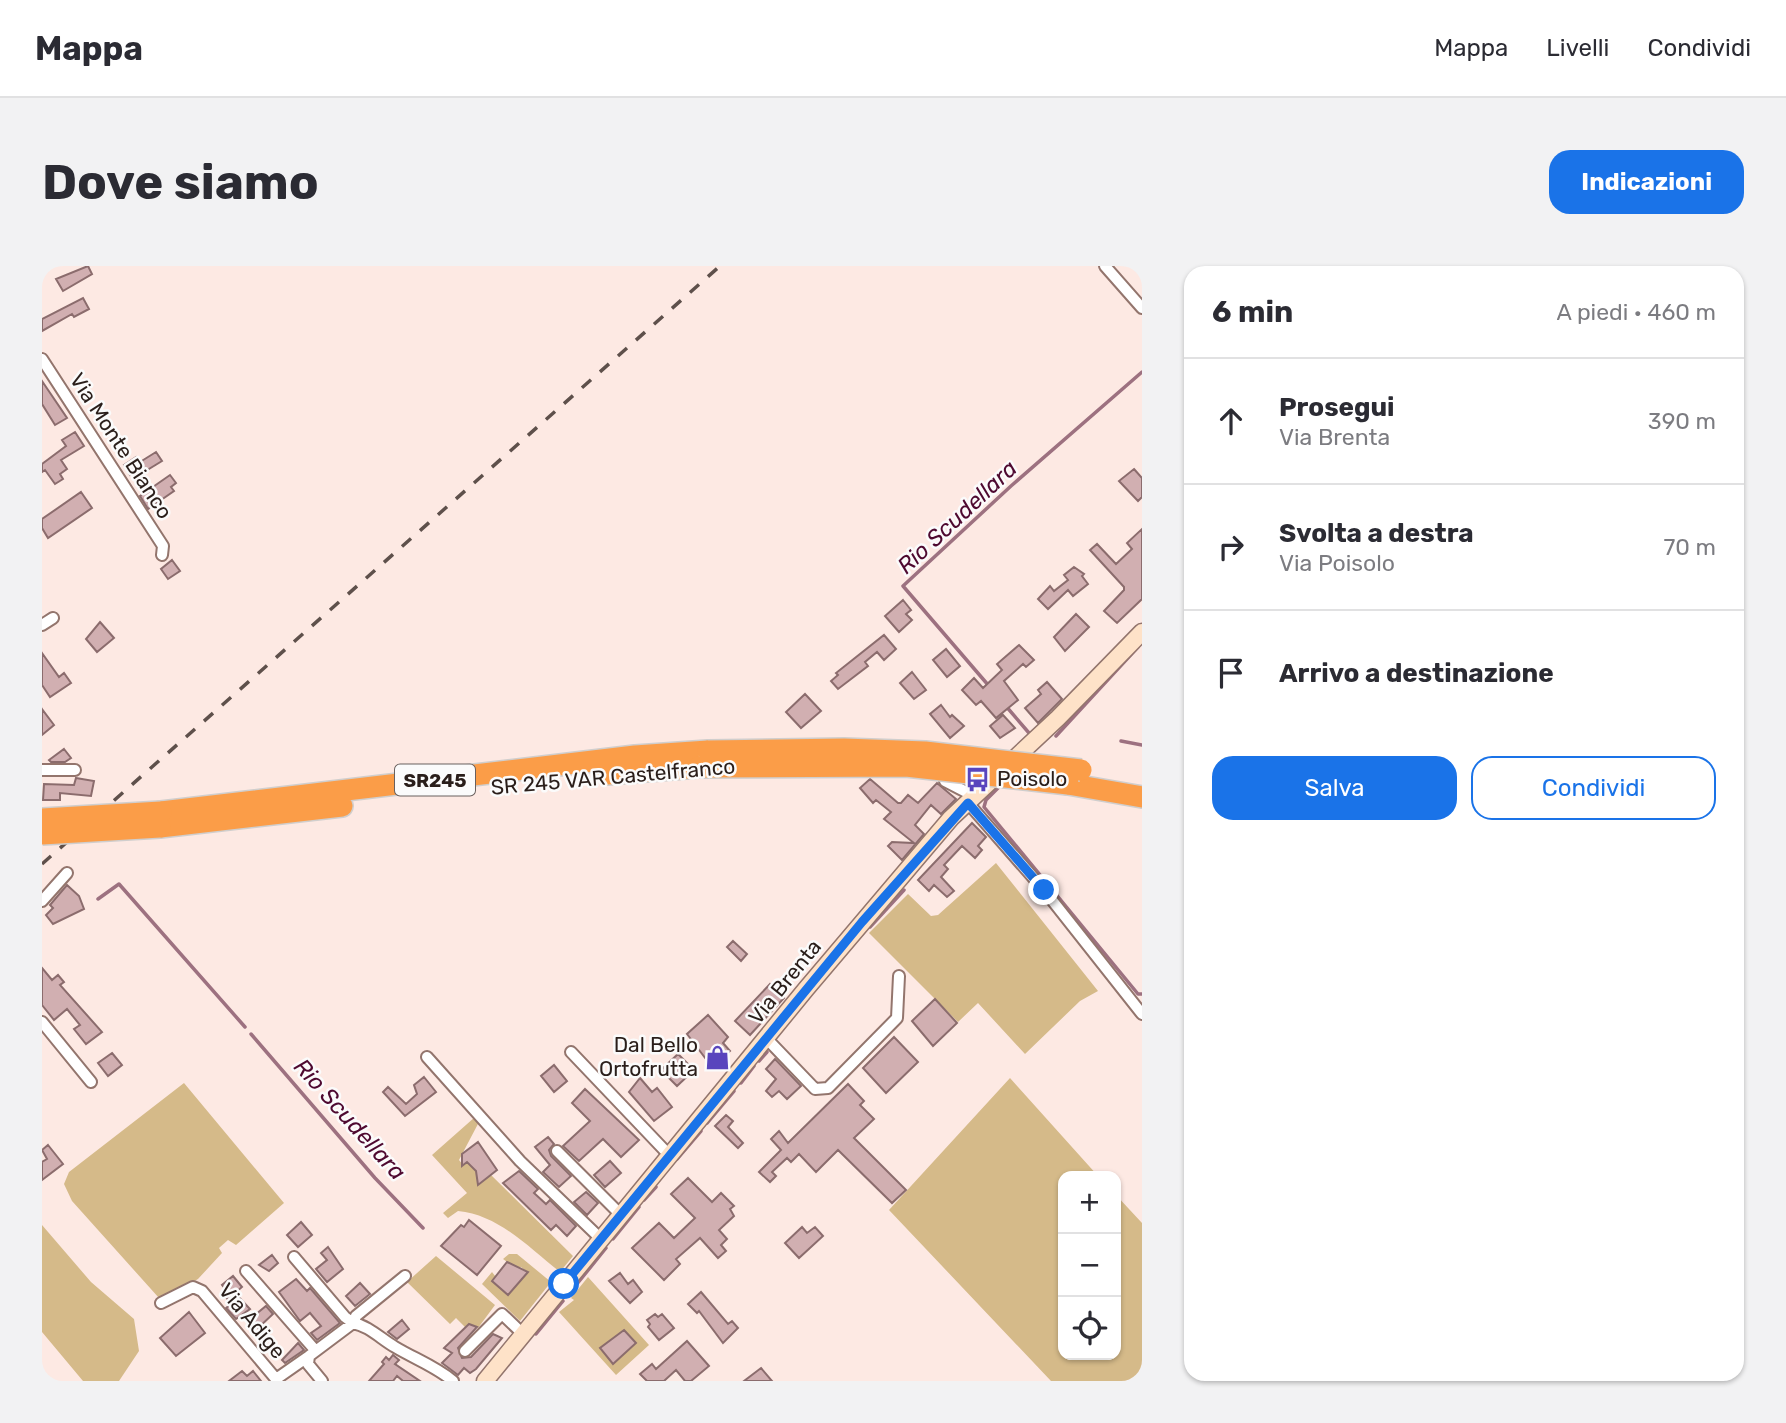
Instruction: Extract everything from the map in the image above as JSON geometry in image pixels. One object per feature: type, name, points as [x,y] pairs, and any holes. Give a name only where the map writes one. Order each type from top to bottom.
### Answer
[{"type":"highway","name":"SR 245 VAR Castelfranco","points":[[42,834],[635,756],[703,759],[925,752],[1074,777],[1142,782]]},
{"type":"highway","name":"SR 245 VAR Castelfranco","points":[[1074,777],[1142,797]]},
{"type":"highway","name":"SR 245 VAR Castelfranco","points":[[42,819],[161,819]]},
{"type":"street","points":[[1105,266],[1142,308]]},
{"type":"street","name":"Via Monte Bianco","points":[[42,359],[163,546],[162,555]]},
{"type":"street","points":[[42,625],[52,618]]},
{"type":"street","name":"Via Brenta","points":[[485,1381],[870,912],[971,799],[1058,718],[1142,632]]},
{"type":"street","points":[[42,770],[75,770]]},
{"type":"street","points":[[946,781],[971,799],[1140,1007]]},
{"type":"street","points":[[42,901],[66,873]]},
{"type":"street","points":[[767,1039],[815,1089],[828,1088],[897,1018],[899,976]]},
{"type":"street","points":[[42,1022],[91,1082]]},
{"type":"street","points":[[572,1052],[668,1158]]},
{"type":"street","points":[[428,1058],[520,1161],[602,1240]]},
{"type":"street","points":[[557,1151],[621,1215]]},
{"type":"street","points":[[294,1257],[345,1317],[353,1323],[364,1325],[376,1336],[437,1368],[453,1381]]},
{"type":"street","name":"Via Adige","points":[[246,1271],[312,1353]]},
{"type":"street","name":"Via Adige","points":[[161,1303],[193,1287],[202,1290],[276,1379],[353,1323],[356,1316],[405,1276]]},
{"type":"street","points":[[465,1351],[502,1314],[523,1334]]},
{"type":"street","name":"Via Adige","points":[[312,1353],[309,1364],[322,1381]]},
{"type":"shaded area","points":[[996,863],[1098,991],[1080,1001],[1025,1054],[978,1003],[958,1022],[869,933],[908,894],[931,916],[938,915]]},
{"type":"shaded area","points":[[1010,1078],[1094,1171],[1058,1171],[1058,1360],[1121,1360],[1121,1200],[1142,1223],[1142,1381],[1051,1381],[889,1210]]},
{"type":"shaded area","points":[[184,1083],[284,1203],[236,1245],[228,1240],[219,1248],[222,1253],[198,1279],[164,1299],[159,1298],[72,1201],[64,1184],[69,1172]]},
{"type":"shaded area","points":[[475,1117],[479,1122],[459,1160],[463,1165],[467,1162],[476,1171],[478,1185],[491,1175],[573,1256],[560,1272],[500,1225],[473,1214],[458,1211],[448,1218],[443,1213],[467,1193],[432,1155]]},
{"type":"shaded area","points":[[42,1225],[91,1282],[134,1319],[139,1351],[119,1381],[83,1381],[42,1332]]},
{"type":"shaded area","points":[[509,1254],[517,1254],[551,1282],[520,1321],[482,1284],[492,1272],[509,1294],[527,1272],[521,1267],[517,1269],[503,1259]]},
{"type":"shaded area","points":[[436,1256],[495,1305],[478,1328],[469,1324],[465,1327],[456,1318],[450,1324],[407,1282]]},
{"type":"shaded area","points":[[588,1277],[649,1345],[616,1375],[559,1312],[574,1300],[571,1298]]},
{"type":"building","points":[[88,266],[92,274],[63,291],[56,279]]},
{"type":"building","points":[[83,298],[89,309],[74,317],[72,314],[42,331],[42,319]]},
{"type":"building","points":[[42,381],[67,418],[55,425],[42,404]]},
{"type":"building","points":[[75,432],[84,446],[61,460],[67,469],[60,474],[63,479],[55,484],[45,470],[42,472],[42,464],[66,446],[62,440]]},
{"type":"building","points":[[156,452],[162,461],[139,475],[136,472],[130,475],[124,465],[136,457],[140,462]]},
{"type":"building","points":[[1134,469],[1142,478],[1142,497],[1138,501],[1119,481]]},
{"type":"building","points":[[170,475],[176,483],[171,487],[174,491],[148,509],[140,496]]},
{"type":"building","points":[[81,492],[92,508],[48,538],[42,528],[42,519]]},
{"type":"building","points":[[1142,529],[1142,599],[1117,623],[1104,611],[1124,587],[1090,550],[1097,544],[1116,564],[1132,549],[1127,543]]},
{"type":"building","points":[[172,560],[180,571],[168,579],[161,569]]},
{"type":"building","points":[[1074,567],[1084,574],[1082,576],[1088,584],[1073,596],[1068,590],[1048,609],[1038,599],[1050,586],[1054,591],[1068,580],[1064,575]]},
{"type":"building","points":[[903,600],[911,610],[906,614],[912,620],[899,632],[885,616]]},
{"type":"building","points":[[1076,614],[1089,627],[1065,651],[1054,637]]},
{"type":"building","points":[[100,622],[114,638],[97,652],[86,639]]},
{"type":"building","points":[[884,635],[896,649],[884,660],[877,652],[865,662],[868,666],[838,689],[831,681],[838,675],[836,673]]},
{"type":"building","points":[[1019,645],[1034,660],[1026,667],[1023,664],[1004,681],[1018,700],[996,718],[981,701],[976,705],[962,690],[974,678],[983,688],[1002,670],[997,664]]},
{"type":"building","points":[[946,649],[960,666],[947,677],[933,660]]},
{"type":"building","points":[[42,653],[59,677],[64,673],[71,683],[50,697],[42,685]]},
{"type":"building","points":[[912,672],[926,690],[914,699],[900,683]]},
{"type":"building","points":[[1047,682],[1062,699],[1038,723],[1025,708],[1041,694],[1038,690]]},
{"type":"building","points":[[805,694],[821,711],[801,728],[786,712]]},
{"type":"building","points":[[941,705],[950,717],[952,715],[964,726],[950,738],[930,714]]},
{"type":"building","points":[[42,709],[54,725],[42,735]]},
{"type":"building","points":[[1003,715],[1015,728],[1000,738],[990,726]]},
{"type":"building","points":[[64,749],[71,758],[65,762],[49,760]]},
{"type":"building","points":[[76,778],[94,781],[91,796],[60,793],[60,800],[43,800],[44,784],[74,785]]},
{"type":"building","points":[[870,779],[898,803],[908,795],[918,803],[937,783],[956,799],[941,814],[931,805],[915,825],[924,834],[902,860],[888,846],[892,842],[914,843],[884,819],[891,812],[876,800],[873,803],[860,788]]},
{"type":"building","points":[[972,823],[986,837],[978,846],[982,850],[975,858],[962,846],[944,865],[948,869],[941,877],[954,891],[947,897],[934,885],[929,891],[918,880]]},
{"type":"building","points":[[67,885],[79,896],[84,909],[53,924],[46,915],[53,908],[50,905]]},
{"type":"building","points":[[733,941],[747,954],[741,961],[727,947]]},
{"type":"building","points":[[42,968],[52,980],[58,975],[64,982],[60,985],[102,1032],[86,1044],[74,1029],[80,1025],[67,1009],[54,1020],[42,1005]]},
{"type":"building","points":[[770,984],[784,998],[750,1035],[735,1021]]},
{"type":"building","points":[[935,999],[957,1023],[933,1046],[912,1021]]},
{"type":"building","points":[[708,1015],[728,1037],[723,1043],[730,1051],[712,1067],[687,1034]]},
{"type":"building","points":[[894,1037],[918,1062],[886,1093],[863,1068]]},
{"type":"building","points":[[112,1053],[122,1065],[108,1076],[98,1063]]},
{"type":"building","points":[[678,1054],[694,1070],[677,1086],[661,1070]]},
{"type":"building","points":[[775,1059],[801,1086],[787,1099],[779,1091],[772,1097],[766,1091],[776,1079],[766,1069]]},
{"type":"building","points":[[554,1065],[567,1081],[554,1092],[541,1076]]},
{"type":"building","points":[[424,1077],[436,1092],[405,1116],[383,1092],[388,1087],[406,1104],[417,1094],[414,1085]]},
{"type":"building","points":[[640,1078],[652,1092],[657,1088],[672,1107],[654,1121],[629,1092]]},
{"type":"building","points":[[848,1084],[864,1101],[860,1105],[874,1119],[854,1138],[906,1190],[892,1203],[838,1150],[816,1172],[799,1154],[791,1162],[787,1158],[772,1172],[776,1176],[770,1182],[759,1172],[781,1150],[771,1139],[779,1131],[788,1143]]},
{"type":"building","points":[[585,1089],[639,1140],[621,1157],[603,1139],[579,1161],[563,1146],[590,1121],[572,1103]]},
{"type":"building","points":[[726,1115],[733,1121],[728,1127],[743,1143],[738,1148],[715,1126]]},
{"type":"building","points":[[548,1137],[554,1144],[549,1150],[551,1156],[571,1176],[559,1187],[543,1172],[550,1165],[535,1147]]},
{"type":"building","points":[[478,1142],[497,1170],[478,1185],[476,1171],[467,1162],[462,1166],[462,1154]]},
{"type":"building","points":[[48,1145],[63,1164],[42,1180],[42,1162],[47,1159],[42,1150]]},
{"type":"building","points":[[610,1161],[621,1173],[605,1187],[594,1175]]},
{"type":"building","points":[[519,1171],[538,1189],[534,1193],[546,1204],[550,1200],[576,1226],[567,1236],[556,1225],[551,1230],[503,1183]]},
{"type":"building","points":[[688,1178],[712,1202],[721,1193],[734,1206],[730,1209],[734,1216],[719,1230],[727,1239],[721,1245],[726,1251],[718,1258],[700,1238],[676,1259],[680,1264],[664,1280],[632,1248],[659,1223],[674,1238],[695,1218],[671,1194]]},
{"type":"building","points":[[586,1192],[598,1203],[587,1215],[574,1202]]},
{"type":"building","points":[[469,1220],[501,1246],[477,1275],[441,1246]]},
{"type":"building","points":[[301,1222],[312,1235],[298,1247],[287,1235]]},
{"type":"building","points":[[802,1227],[807,1233],[815,1227],[823,1236],[799,1258],[785,1243]]},
{"type":"building","points":[[328,1247],[343,1269],[327,1282],[316,1269],[327,1260],[321,1253]]},
{"type":"building","points":[[272,1255],[278,1263],[269,1271],[259,1265]]},
{"type":"building","points":[[507,1262],[528,1272],[508,1295],[492,1281]]},
{"type":"building","points":[[620,1273],[628,1284],[633,1280],[642,1292],[630,1303],[609,1281]]},
{"type":"building","points":[[233,1276],[242,1287],[235,1293],[250,1309],[236,1319],[226,1308],[231,1304],[226,1297],[229,1294],[222,1285]]},
{"type":"building","points":[[296,1279],[307,1291],[310,1288],[340,1323],[317,1340],[311,1333],[321,1326],[310,1313],[300,1321],[279,1292]]},
{"type":"building","points":[[360,1283],[370,1294],[355,1306],[346,1296]]},
{"type":"building","points":[[701,1292],[728,1324],[732,1321],[738,1328],[723,1343],[699,1311],[697,1313],[688,1304]]},
{"type":"building","points":[[266,1306],[273,1314],[258,1328],[250,1319]]},
{"type":"building","points":[[189,1312],[205,1333],[176,1356],[160,1338]]},
{"type":"building","points":[[655,1314],[658,1317],[662,1314],[674,1328],[659,1340],[648,1327],[650,1324],[647,1320]]},
{"type":"building","points":[[402,1320],[409,1329],[397,1339],[388,1332]]},
{"type":"building","points":[[469,1324],[477,1327],[458,1348],[462,1358],[471,1357],[493,1334],[502,1338],[476,1369],[470,1373],[464,1368],[458,1375],[442,1363],[452,1353],[444,1348]]},
{"type":"building","points":[[624,1330],[636,1343],[613,1364],[600,1348]]},
{"type":"building","points":[[687,1341],[709,1366],[691,1381],[685,1381],[676,1370],[664,1381],[647,1381],[640,1374],[652,1364],[656,1369]]},
{"type":"building","points":[[298,1343],[304,1350],[285,1363],[282,1360]]},
{"type":"building","points":[[393,1355],[399,1360],[395,1364],[420,1381],[403,1381],[397,1376],[393,1381],[369,1381],[384,1364],[382,1362],[386,1357],[389,1360]]},
{"type":"building","points":[[761,1368],[772,1381],[744,1381]]},
{"type":"building","points":[[242,1371],[247,1376],[253,1371],[261,1381],[229,1381]]},
{"type":"waterway","name":"Rio Scudellara","points":[[989,686],[903,586],[1011,486],[1142,372]]},
{"type":"waterway","points":[[1056,736],[1138,647]]},
{"type":"waterway","name":"Rio Scudellara","points":[[1005,705],[1029,733]]},
{"type":"waterway","points":[[1121,741],[1142,745]]},
{"type":"waterway","points":[[1001,785],[986,800],[984,807],[1138,994],[1142,994]]},
{"type":"waterway","name":"Rio Scudellara","points":[[98,899],[119,884],[245,1027]]},
{"type":"waterway","points":[[870,927],[904,890]]},
{"type":"waterway","name":"Rio Scudellara","points":[[251,1034],[375,1178],[423,1228]]},
{"type":"waterway","points":[[759,1061],[767,1052]]},
{"type":"waterway","points":[[741,1083],[754,1066]]},
{"type":"waterway","points":[[707,1123],[734,1091]]},
{"type":"waterway","points":[[677,1159],[701,1131]]},
{"type":"waterway","points":[[644,1200],[656,1187]]},
{"type":"waterway","points":[[613,1239],[639,1207]]},
{"type":"waterway","points":[[568,1295],[606,1248]]},
{"type":"waterway","points":[[536,1334],[563,1301]]},
{"type":"railway","points":[[42,864],[720,266]]},
{"type":"place","name":"Poisolo","points":[[977,779]]},
{"type":"place","name":"Dal Bello Ortofrutta","points":[[718,1057]]},
{"type":"route","points":[[564,1284],[862,922],[951,818],[968,803],[1044,890]]}]
